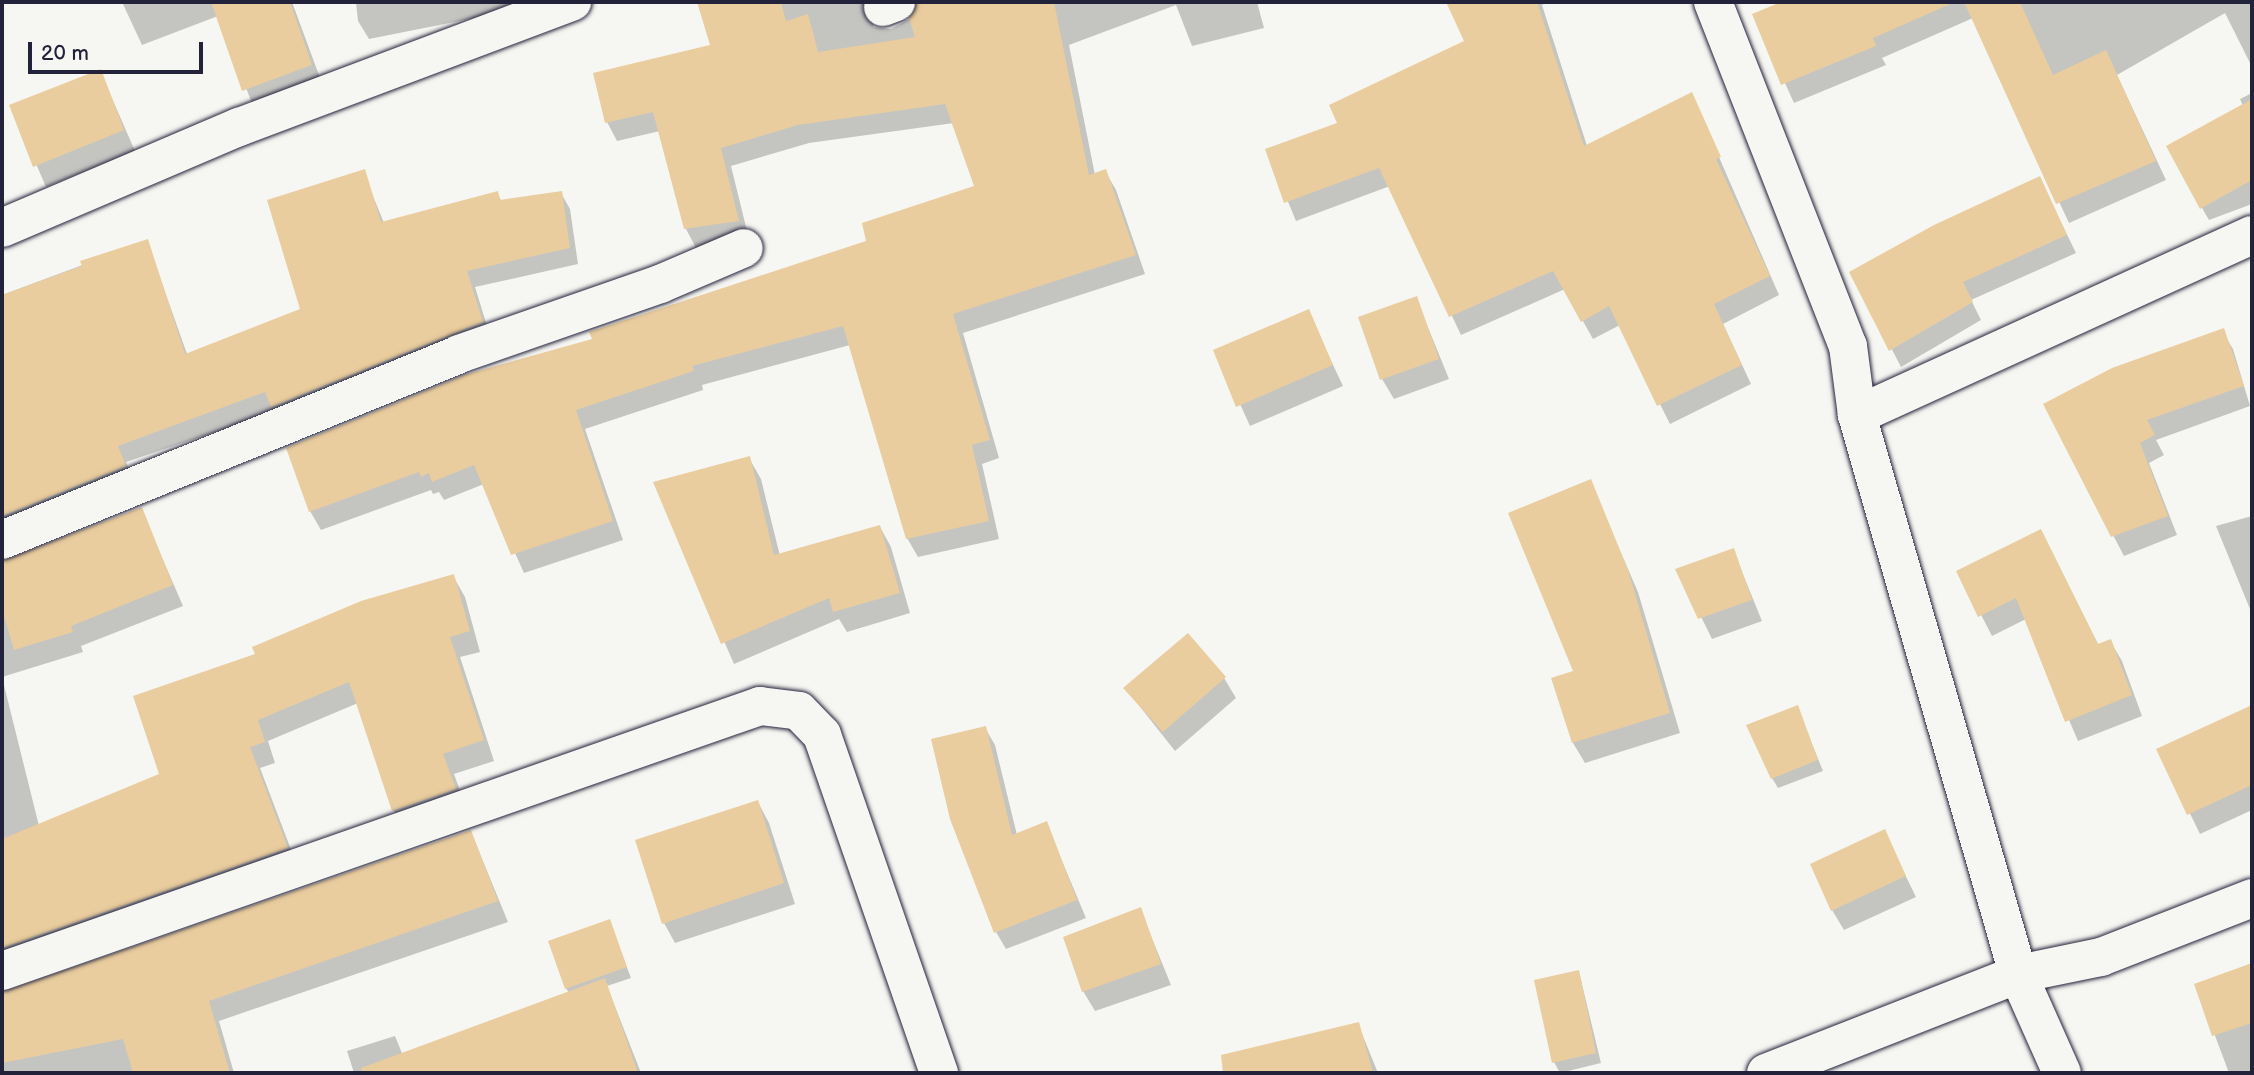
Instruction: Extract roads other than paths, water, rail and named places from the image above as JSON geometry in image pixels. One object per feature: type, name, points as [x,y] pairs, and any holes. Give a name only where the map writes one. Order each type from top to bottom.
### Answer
[{"type":"street","points":[[2,228],[239,127],[572,2]]},
{"type":"street","points":[[1713,2],[1847,346],[1857,415],[2018,974],[2062,1073]]},
{"type":"street","points":[[1857,415],[2252,235]]},
{"type":"street","points":[[2,540],[459,354],[660,284],[744,248]]},
{"type":"street","points":[[2,971],[760,706],[799,711],[822,734],[939,1073]]},
{"type":"street","points":[[1766,1073],[2018,974],[2101,957],[2252,898]]}]
